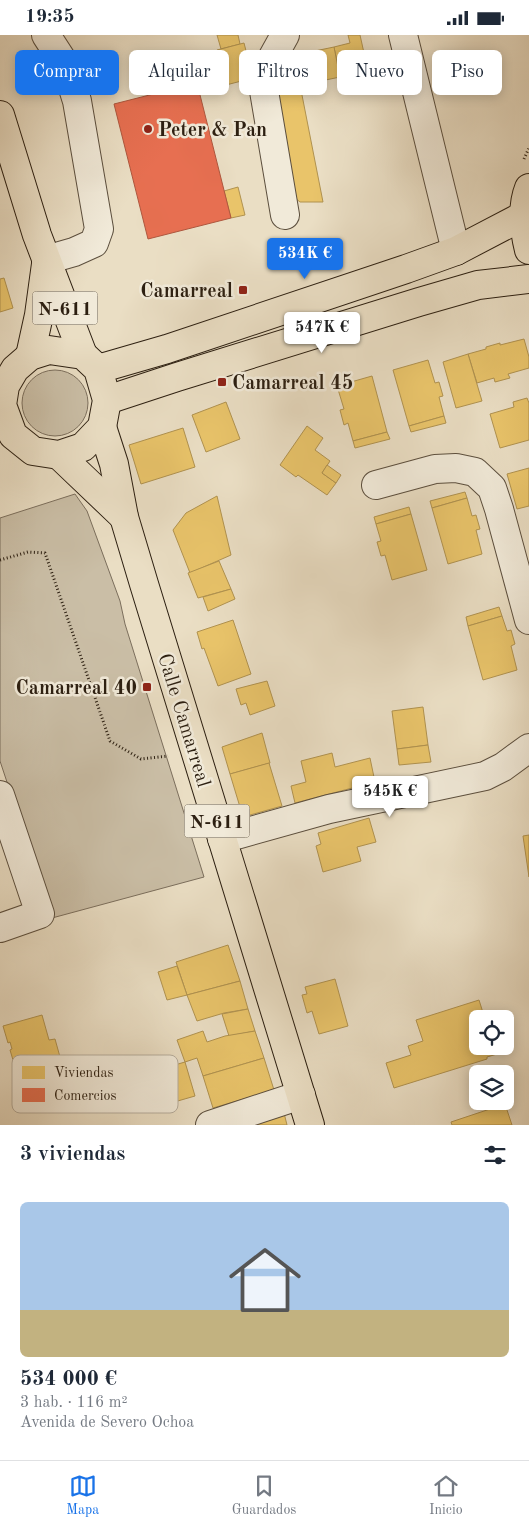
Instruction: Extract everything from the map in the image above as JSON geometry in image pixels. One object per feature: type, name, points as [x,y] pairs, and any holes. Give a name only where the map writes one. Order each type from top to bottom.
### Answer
[{"type":"main road","name":"N-611","points":[[0,115],[46,260],[108,400]]},
{"type":"main road","points":[[529,188],[523,216],[529,250]]},
{"type":"main road","points":[[90,362],[167,349],[406,269],[456,251],[523,216]]},
{"type":"main road","name":"N-611","points":[[46,260],[39,315],[30,356],[49,350],[90,362]]},
{"type":"main road","points":[[30,356],[15,369],[5,386],[1,405],[7,437],[33,451],[59,455],[83,447],[102,427],[108,400],[478,285],[529,279]]},
{"type":"main road","name":"N-611","points":[[102,427],[114,464],[124,517]]},
{"type":"main road","name":"N-611","points":[[59,455],[124,517]]},
{"type":"main road","name":"Calle Camarreal","points":[[124,517],[310,1125]]},
{"type":"street","points":[[46,35],[66,66],[77,101],[99,229],[94,243],[74,252],[46,260]]},
{"type":"street","points":[[285,35],[270,62],[264,91],[285,215]]},
{"type":"street","points":[[403,35],[456,251]]},
{"type":"street","points":[[376,485],[435,469],[456,468],[475,472],[492,488],[529,619]]},
{"type":"street","points":[[222,839],[329,809],[485,776],[503,767],[529,748]]},
{"type":"street","points":[[0,795],[40,914],[0,928]]},
{"type":"street","points":[[210,1125],[301,1095]]},
{"type":"path","points":[[0,560],[28,552],[45,553],[110,741],[140,759],[196,754]]},
{"type":"shaded area","points":[[48,370],[62,370],[74,375],[83,384],[88,396],[86,416],[79,427],[62,436],[48,436],[36,431],[27,422],[22,410],[22,396],[27,384],[36,375]]},
{"type":"shaded area","points":[[75,494],[87,511],[120,601],[125,624],[204,877],[52,918],[0,761],[0,518]]},
{"type":"building: Viviendas","points":[[217,35],[238,35],[240,44],[221,49]]},
{"type":"building: Viviendas","points":[[348,35],[360,35],[363,50],[337,50],[337,62],[334,47],[350,43]]},
{"type":"building: Viviendas","points":[[244,43],[246,50],[239,50],[239,82],[229,84],[229,50],[217,50]]},
{"type":"building: Viviendas","points":[[334,47],[337,62],[337,78],[327,80],[327,50],[320,50]]},
{"type":"building: Viviendas","points":[[271,95],[302,95],[323,202],[300,202],[290,194]]},
{"type":"building: Viviendas","points":[[238,187],[245,215],[231,218],[224,191]]},
{"type":"building: Viviendas","points":[[4,278],[13,308],[0,312],[0,279]]},
{"type":"building: Viviendas","points":[[524,339],[529,357],[529,368],[508,374],[510,378],[495,382],[494,378],[477,383],[468,354],[500,343],[500,345]]},
{"type":"building: Viviendas","points":[[468,354],[482,401],[456,408],[443,362]]},
{"type":"building: Viviendas","points":[[428,360],[435,383],[439,382],[443,396],[439,397],[444,416],[409,426],[393,370]]},
{"type":"building: Viviendas","points":[[372,376],[387,432],[353,441],[348,423],[344,425],[340,410],[344,409],[337,386]]},
{"type":"building: Viviendas","points":[[527,398],[529,403],[529,440],[500,448],[490,414],[514,407],[513,402]]},
{"type":"building: Viviendas","points":[[226,402],[240,439],[206,452],[192,415]]},
{"type":"building: Viviendas","points":[[444,416],[446,423],[411,432],[409,426]]},
{"type":"building: Viviendas","points":[[307,426],[323,438],[315,450],[330,461],[322,473],[336,483],[327,495],[298,475],[296,477],[280,465]]},
{"type":"building: Viviendas","points":[[183,428],[195,467],[141,484],[129,445]]},
{"type":"building: Viviendas","points":[[387,432],[390,439],[355,448],[353,441]]},
{"type":"building: Viviendas","points":[[327,465],[341,475],[336,483],[322,473]]},
{"type":"building: Viviendas","points":[[529,468],[529,506],[517,509],[507,474]]},
{"type":"building: Viviendas","points":[[465,492],[467,498],[432,508],[430,501]]},
{"type":"building: Viviendas","points":[[217,496],[231,555],[190,573],[173,530],[186,513]]},
{"type":"building: Viviendas","points":[[467,498],[472,516],[476,515],[480,529],[476,530],[482,554],[448,564],[432,508]]},
{"type":"building: Viviendas","points":[[409,507],[411,514],[376,524],[374,517]]},
{"type":"building: Viviendas","points":[[411,514],[427,570],[392,580],[385,555],[381,556],[377,542],[381,541],[376,524]]},
{"type":"building: Viviendas","points":[[219,561],[231,589],[198,598],[188,573]]},
{"type":"building: Viviendas","points":[[231,589],[235,599],[208,611],[203,597]]},
{"type":"building: Viviendas","points":[[499,607],[502,616],[468,626],[466,617]]},
{"type":"building: Viviendas","points":[[502,616],[507,631],[511,630],[515,644],[511,646],[517,670],[483,680],[468,626]]},
{"type":"building: Viviendas","points":[[233,620],[251,674],[218,686],[204,648],[202,649],[197,632]]},
{"type":"building: Viviendas","points":[[267,681],[275,706],[250,715],[246,703],[241,705],[236,689]]},
{"type":"building: Viviendas","points":[[423,707],[428,745],[397,749],[392,711]]},
{"type":"building: Viviendas","points":[[262,733],[270,763],[230,774],[222,747]]},
{"type":"building: Viviendas","points":[[428,745],[431,762],[399,765],[397,749]]},
{"type":"building: Viviendas","points":[[332,753],[335,767],[370,758],[375,782],[295,803],[291,786],[306,782],[301,761]]},
{"type":"building: Viviendas","points":[[269,763],[282,806],[243,817],[230,774]]},
{"type":"building: Viviendas","points":[[369,818],[376,842],[357,847],[361,861],[323,872],[316,846],[321,844],[318,833]]},
{"type":"building: Viviendas","points":[[529,835],[529,877],[523,836]]},
{"type":"building: Viviendas","points":[[228,945],[240,981],[187,995],[176,962]]},
{"type":"building: Viviendas","points":[[177,966],[187,995],[167,1000],[158,972]]},
{"type":"building: Viviendas","points":[[335,979],[348,1026],[319,1034],[312,1011],[307,1013],[302,995],[307,994],[305,987]]},
{"type":"building: Viviendas","points":[[240,981],[248,1009],[224,1013],[197,1021],[187,995]]},
{"type":"building: Viviendas","points":[[479,1000],[482,1010],[469,1010],[469,1055],[494,1055],[487,1057],[487,1059],[394,1088],[386,1063],[411,1055],[408,1046],[423,1041],[416,1020]]},
{"type":"building: Viviendas","points":[[248,1009],[255,1031],[229,1036],[222,1014]]},
{"type":"building: Viviendas","points":[[42,1015],[49,1040],[55,1039],[59,1055],[12,1055],[12,1057],[10,1042],[8,1043],[3,1026]]},
{"type":"building: Viviendas","points":[[203,1031],[207,1042],[225,1036],[255,1031],[264,1058],[203,1076],[197,1058],[185,1062],[177,1040]]},
{"type":"building: Viviendas","points":[[264,1058],[274,1090],[213,1108],[203,1076]]},
{"type":"building: Viviendas","points":[[185,1062],[195,1096],[178,1101],[178,1064]]},
{"type":"building: Viviendas","points":[[487,1110],[507,1110],[512,1125],[452,1125],[451,1122]]},
{"type":"building: Viviendas","points":[[284,1113],[287,1125],[251,1125]]},
{"type":"building: Comercios","points":[[150,95],[200,95],[231,218],[148,239],[114,104]]},
{"type":"place","name":"Peter & Pan","points":[[148,129]]},
{"type":"place","name":"Camarreal","points":[[243,290]]},
{"type":"place","name":"Camarreal 45","points":[[222,382]]},
{"type":"place","name":"Camarreal 40","points":[[147,687]]}]
